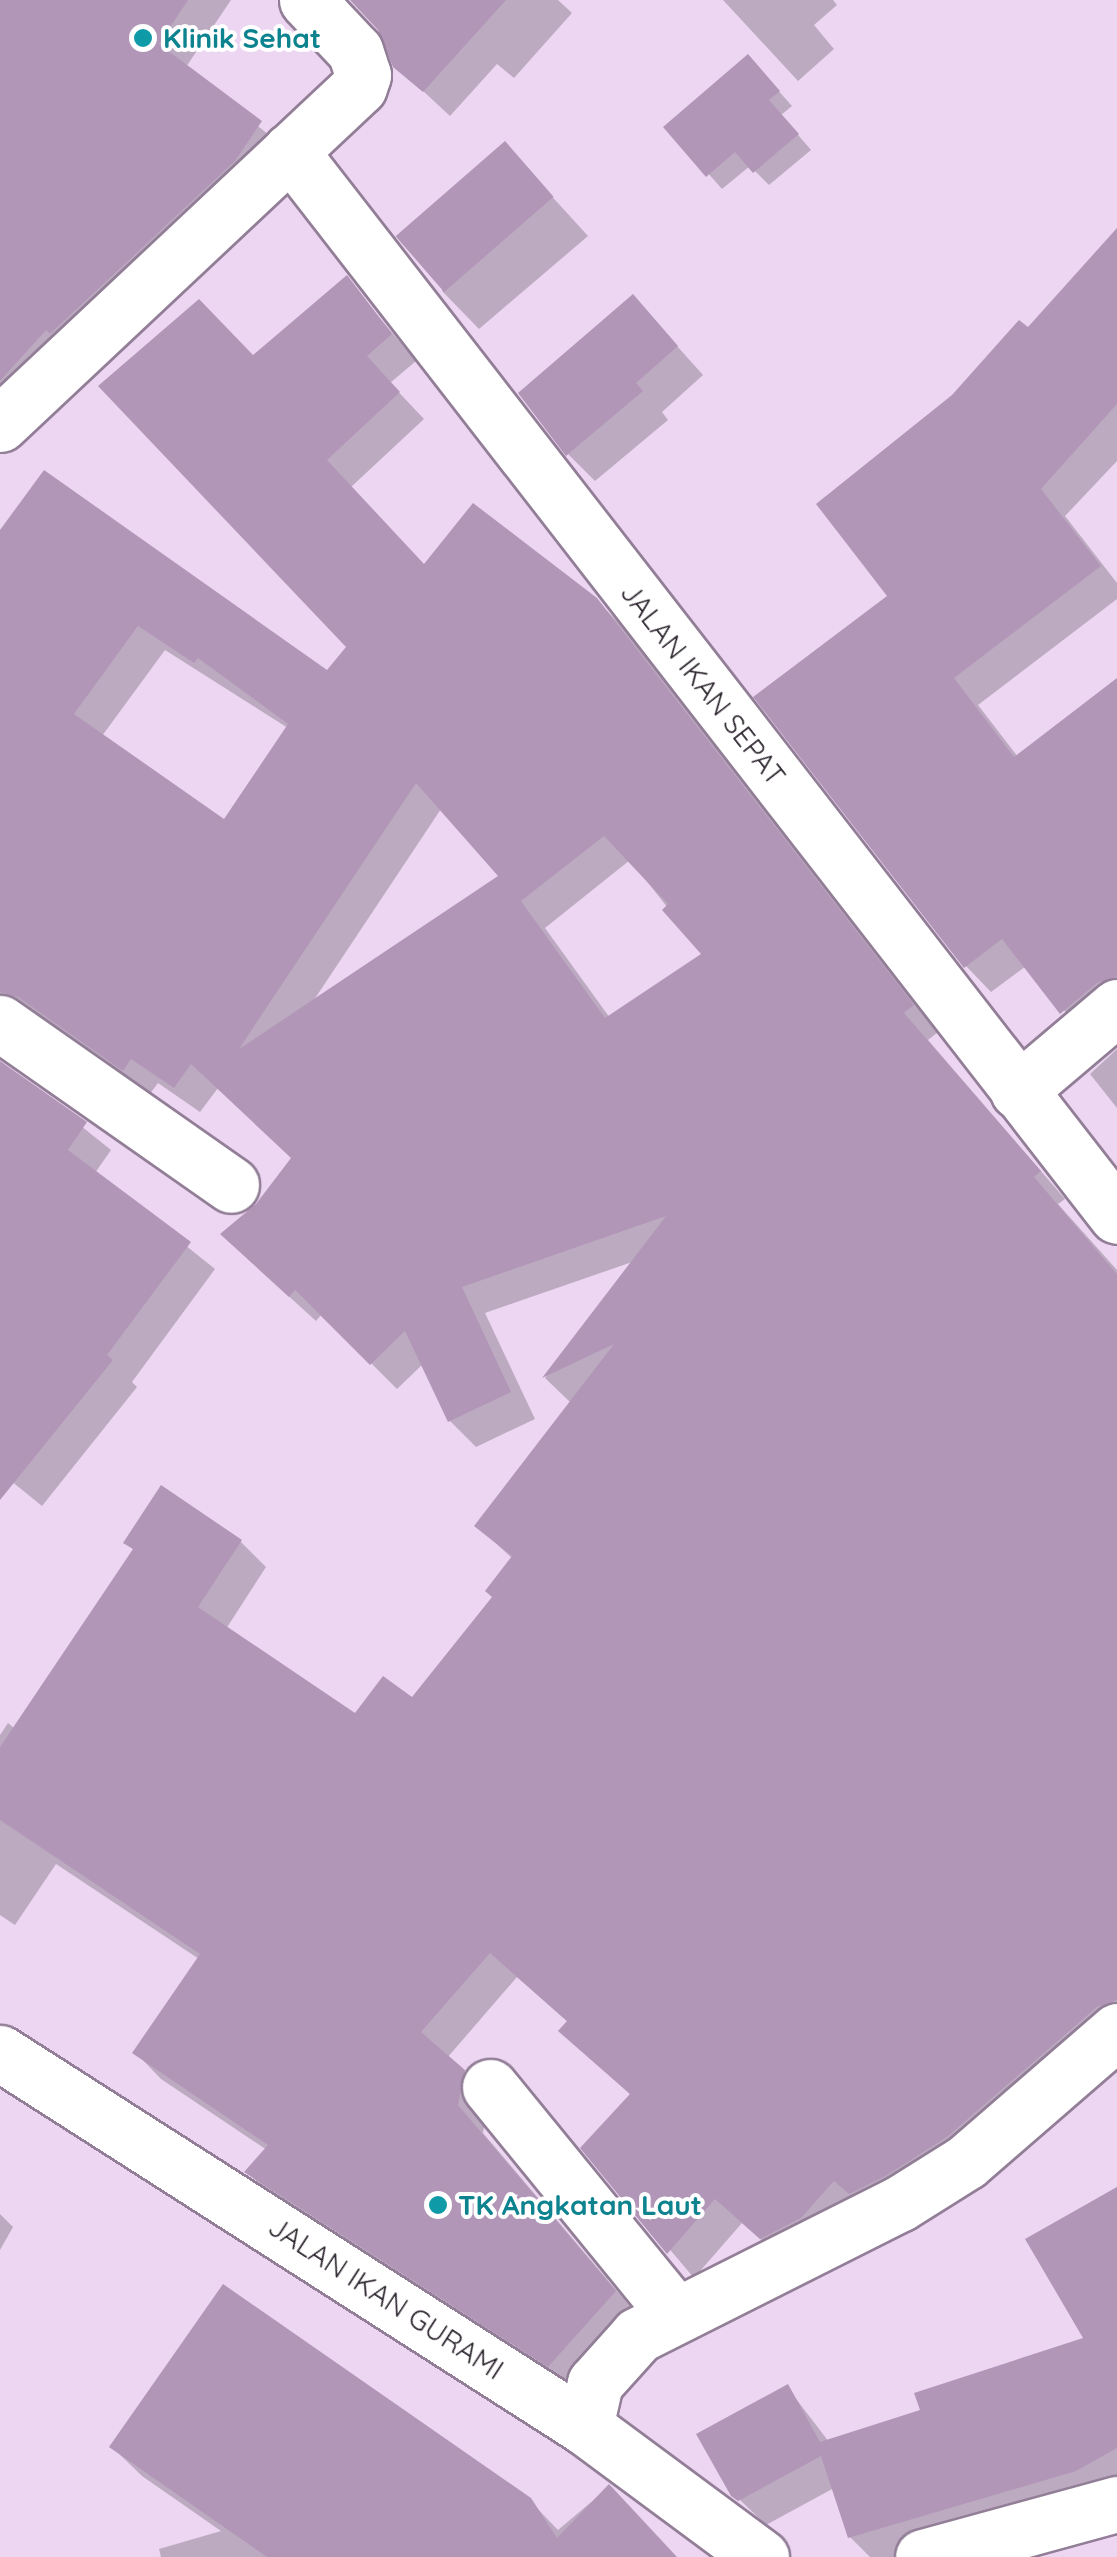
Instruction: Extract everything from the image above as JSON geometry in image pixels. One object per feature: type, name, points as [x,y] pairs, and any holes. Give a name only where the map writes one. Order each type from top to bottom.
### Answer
[{"type":"street","points":[[0,424],[349,98],[363,75],[355,51],[307,0]]},
{"type":"street","name":"JALAN IKAN SEPAT","points":[[290,151],[1117,1216]]},
{"type":"street","points":[[1018,1090],[1117,1008]]},
{"type":"street","points":[[0,1024],[231,1186]]},
{"type":"street","points":[[585,2427],[585,2408],[610,2364],[638,2334],[899,2204],[966,2162],[1117,2031]]},
{"type":"street","name":"JALAN IKAN GURAMI","points":[[0,2053],[585,2427],[762,2557]]},
{"type":"street","points":[[490,2087],[676,2315]]},
{"type":"street","points":[[923,2557],[1117,2504]]},
{"type":"building","points":[[0,0],[188,0],[159,44],[262,121],[235,161],[50,334],[46,330],[0,381]]},
{"type":"building","points":[[350,0],[506,0],[423,92],[393,67],[378,30]]},
{"type":"building","points":[[748,54],[780,91],[769,100],[799,134],[753,173],[735,152],[706,177],[663,127]]},
{"type":"building","points":[[505,141],[554,197],[444,292],[396,236]]},
{"type":"building","points":[[1117,228],[1117,404],[1041,489],[1101,566],[954,678],[1014,757],[1117,678],[1117,977],[1097,983],[1060,1014],[1002,939],[964,968],[753,697],[887,596],[816,504],[952,395],[1019,320],[1028,327]]},
{"type":"building","points":[[347,275],[392,334],[367,356],[400,392],[327,460],[424,564],[473,503],[597,598],[914,1005],[904,1013],[1041,1171],[1034,1177],[1117,1274],[1117,2000],[1097,2007],[947,2137],[884,2177],[849,2194],[834,2181],[801,2218],[760,2239],[715,2199],[667,2254],[580,2148],[630,2094],[558,2031],[567,2021],[490,1953],[421,2032],[465,2070],[458,2105],[616,2291],[548,2367],[244,2172],[268,2145],[132,2053],[200,1954],[0,1820],[0,1747],[133,1549],[123,1543],[161,1485],[242,1540],[198,1607],[355,1713],[383,1676],[412,1697],[492,1597],[485,1591],[512,1556],[474,1526],[614,1344],[542,1378],[666,1216],[462,1287],[511,1392],[448,1422],[405,1331],[370,1365],[295,1290],[289,1297],[220,1234],[256,1204],[291,1158],[191,1064],[174,1088],[131,1059],[123,1071],[18,997],[0,992],[0,530],[44,470],[327,670],[346,647],[98,386],[199,299],[253,355]],"holes":[[[138,626],[194,663],[198,658],[288,724],[224,819],[74,714]],[[416,783],[498,876],[239,1049]],[[604,836],[668,904],[662,910],[701,954],[605,1018],[521,901]]]},
{"type":"building","points":[[633,294],[678,346],[636,383],[643,391],[566,456],[518,393]]},
{"type":"building","points":[[0,1061],[87,1122],[68,1150],[191,1242],[107,1355],[113,1360],[0,1500]]},
{"type":"building","points":[[1117,2187],[1117,2448],[1076,2471],[848,2538],[821,2456],[738,2501],[731,2496],[696,2434],[788,2384],[820,2442],[920,2410],[914,2393],[1083,2338],[1025,2239]]},
{"type":"building","points":[[223,2284],[531,2498],[557,2538],[609,2484],[677,2557],[267,2557],[109,2447]]},
{"type":"place","name":"Klinik Sehat","points":[[143,38]]},
{"type":"place","name":"TK Angkatan Laut","points":[[438,2205]]}]
